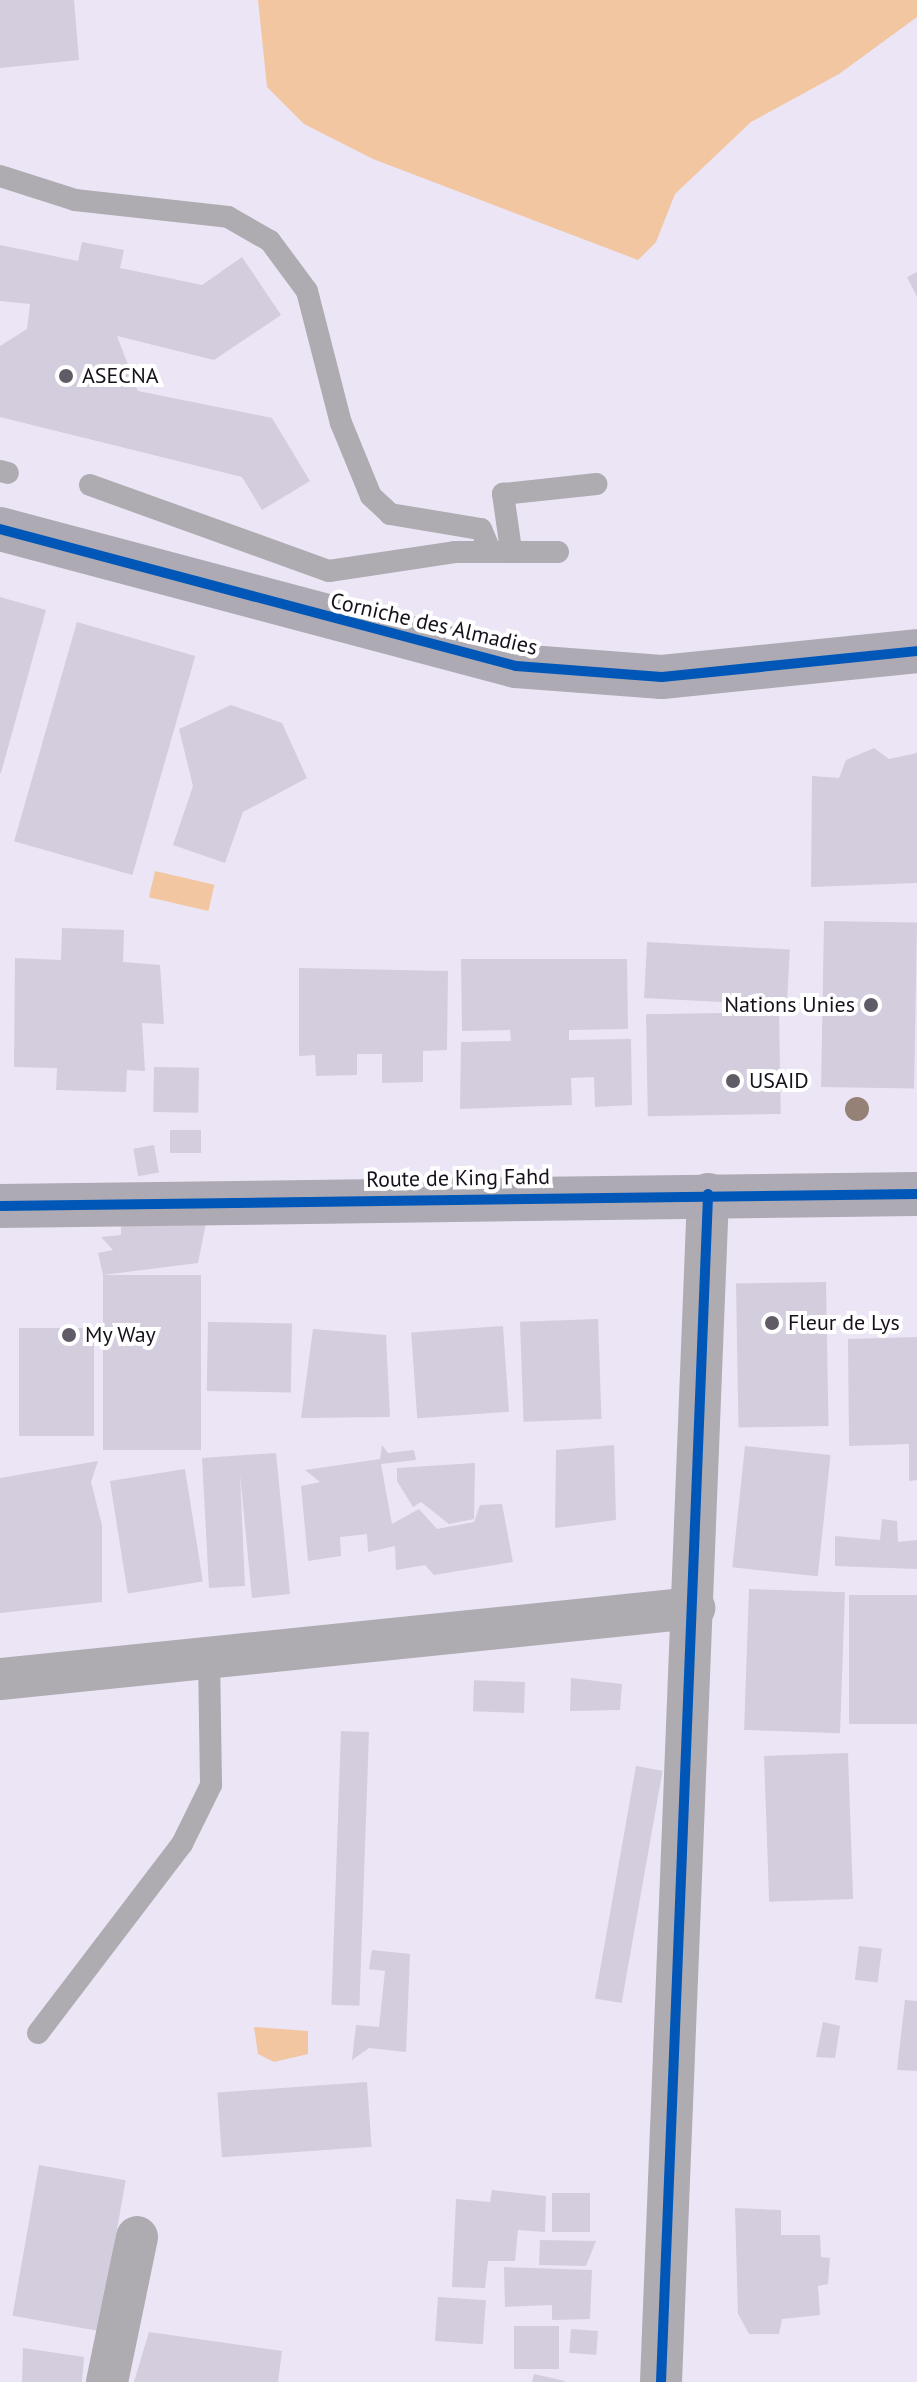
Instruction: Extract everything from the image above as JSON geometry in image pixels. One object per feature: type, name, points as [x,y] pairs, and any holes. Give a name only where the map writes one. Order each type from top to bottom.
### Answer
[{"type":"street","name":"Corniche des Almadies","points":[[0,529],[516,666],[662,677],[917,651]]},
{"type":"street","name":"Route de King Fahd","points":[[0,1206],[708,1194],[917,1194]]},
{"type":"street","points":[[661,2382],[708,1194]]},
{"type":"street","points":[[0,1679],[694,1608]]},
{"type":"street","points":[[107,2382],[137,2237]]},
{"type":"lane","points":[[0,176],[75,200],[228,217],[270,241],[307,291],[341,423],[371,496],[390,514],[481,529],[501,551]]},
{"type":"lane","points":[[501,551],[503,494],[596,484]]},
{"type":"lane","points":[[90,485],[329,571],[501,551],[558,552]]},
{"type":"lane","points":[[38,2033],[182,1844],[211,1785],[209,1658]]},
{"type":"shaded area","points":[[258,0],[917,0],[917,17],[839,74],[751,122],[675,194],[656,242],[638,260],[373,159],[304,124],[267,87]]},
{"type":"shaded area","points":[[155,871],[214,885],[208,911],[149,897]]},
{"type":"shaded area","points":[[254,2027],[308,2031],[308,2054],[274,2062],[258,2054]]},
{"type":"building","points":[[0,0],[74,0],[79,60],[0,68]]},
{"type":"building","name":"ASECNA","points":[[82,242],[124,250],[120,268],[202,285],[242,257],[281,315],[214,360],[117,336],[138,391],[272,418],[310,481],[262,510],[242,477],[0,417],[0,346],[27,329],[30,304],[0,301],[0,245],[78,261]]},
{"type":"building","points":[[917,272],[917,297],[907,277]]},
{"type":"building","points":[[0,597],[46,610],[1,773],[0,773]]},
{"type":"building","points":[[77,622],[195,656],[132,875],[14,841]]},
{"type":"building","points":[[231,705],[282,723],[307,778],[243,812],[225,863],[173,845],[193,786],[179,729]]},
{"type":"building","points":[[874,748],[889,759],[917,753],[917,883],[811,887],[812,776],[839,778],[846,760]]},
{"type":"building","name":"Nations Unies","points":[[824,921],[917,923],[914,1089],[821,1087]]},
{"type":"building","points":[[62,928],[124,930],[123,962],[160,965],[164,1024],[142,1023],[145,1071],[127,1070],[126,1092],[56,1090],[57,1068],[14,1067],[15,958],[61,960]]},
{"type":"building","points":[[647,942],[790,949],[787,1005],[644,998]]},
{"type":"building","points":[[461,959],[627,959],[628,1029],[569,1030],[569,1040],[631,1039],[632,1105],[595,1107],[594,1077],[571,1078],[572,1105],[460,1109],[461,1042],[511,1041],[510,1030],[462,1031]]},
{"type":"building","points":[[299,968],[448,971],[447,1050],[423,1051],[423,1082],[382,1083],[382,1054],[357,1054],[357,1075],[316,1076],[315,1055],[299,1056]]},
{"type":"building","points":[[779,1012],[781,1114],[648,1116],[646,1014]]},
{"type":"building","points":[[154,1067],[199,1068],[198,1113],[153,1112]]},
{"type":"building","points":[[170,1130],[201,1130],[201,1153],[170,1153]]},
{"type":"building","points":[[154,1145],[159,1173],[138,1176],[133,1149]]},
{"type":"building","points":[[206,1223],[198,1263],[103,1275],[98,1253],[113,1250],[101,1237],[121,1235],[121,1224]]},
{"type":"building","points":[[103,1275],[201,1275],[201,1450],[103,1450]]},
{"type":"building","points":[[826,1282],[829,1426],[739,1428],[736,1284]]},
{"type":"building","points":[[598,1319],[601,1419],[524,1422],[520,1322]]},
{"type":"building","points":[[208,1322],[292,1323],[291,1392],[207,1391]]},
{"type":"building","points":[[503,1326],[509,1412],[417,1418],[411,1332]]},
{"type":"building","points":[[19,1328],[94,1328],[94,1436],[19,1436]]},
{"type":"building","points":[[313,1329],[386,1335],[390,1417],[301,1418]]},
{"type":"building","points":[[917,1337],[917,1480],[909,1481],[909,1444],[849,1446],[848,1339]]},
{"type":"building","points":[[382,1445],[388,1453],[414,1450],[416,1460],[381,1464],[393,1530],[392,1524],[419,1509],[437,1529],[474,1522],[480,1505],[502,1504],[513,1562],[434,1575],[425,1565],[396,1570],[395,1546],[368,1552],[367,1534],[340,1537],[341,1556],[308,1561],[301,1486],[320,1482],[305,1470],[380,1459]]},
{"type":"building","points":[[614,1445],[616,1520],[555,1528],[556,1450]]},
{"type":"building","points":[[745,1446],[831,1455],[818,1576],[732,1567]]},
{"type":"building","points":[[276,1453],[290,1594],[252,1598],[240,1474],[245,1586],[209,1588],[202,1458]]},
{"type":"building","points":[[98,1461],[91,1482],[102,1525],[102,1602],[0,1613],[0,1478]]},
{"type":"building","points":[[475,1463],[474,1519],[449,1524],[421,1502],[413,1507],[397,1481],[397,1468]]},
{"type":"building","points":[[185,1469],[203,1582],[128,1593],[110,1481]]},
{"type":"building","points":[[882,1519],[897,1521],[898,1542],[917,1540],[917,1569],[835,1566],[835,1536],[880,1540]]},
{"type":"building","points":[[749,1589],[845,1592],[840,1733],[744,1730]]},
{"type":"building","points":[[849,1595],[917,1595],[917,1724],[849,1724]]},
{"type":"building","points":[[571,1678],[622,1684],[620,1710],[570,1711]]},
{"type":"building","points":[[474,1680],[525,1682],[524,1713],[473,1711]]},
{"type":"building","points":[[341,1731],[369,1732],[359,2006],[331,2005]]},
{"type":"building","points":[[848,1753],[853,1899],[769,1902],[764,1756]]},
{"type":"building","points":[[636,1766],[663,1771],[622,2003],[595,1998]]},
{"type":"building","points":[[859,1946],[882,1949],[878,1983],[855,1980]]},
{"type":"building","points":[[372,1950],[410,1954],[406,2052],[369,2048],[352,2060],[356,2025],[379,2027],[385,1971],[369,1969]]},
{"type":"building","points":[[905,2000],[917,2001],[917,2071],[897,2070]]},
{"type":"building","points":[[823,2022],[840,2026],[835,2058],[816,2057]]},
{"type":"building","points":[[367,2082],[372,2147],[222,2157],[217,2092]]},
{"type":"building","points":[[39,2165],[126,2180],[99,2331],[12,2316]]},
{"type":"building","points":[[492,2190],[546,2196],[545,2232],[518,2230],[515,2261],[488,2261],[485,2288],[452,2287],[456,2199],[490,2202]]},
{"type":"building","points":[[552,2193],[590,2193],[590,2232],[552,2232]]},
{"type":"building","points":[[735,2208],[781,2210],[781,2235],[820,2235],[821,2257],[830,2258],[828,2284],[818,2286],[820,2315],[782,2319],[779,2334],[749,2334],[738,2314]]},
{"type":"building","points":[[540,2240],[596,2241],[586,2266],[539,2265]]},
{"type":"building","points":[[504,2267],[592,2270],[590,2319],[552,2320],[552,2305],[505,2307]]},
{"type":"building","points":[[438,2297],[486,2300],[483,2344],[435,2341]]},
{"type":"building","points":[[514,2326],[559,2326],[559,2369],[514,2369]]},
{"type":"building","points":[[571,2329],[598,2331],[596,2355],[569,2353]]},
{"type":"building","points":[[149,2332],[282,2351],[278,2382],[134,2382]]},
{"type":"building","points":[[23,2348],[84,2357],[82,2382],[22,2382]]},
{"type":"building","points":[[534,2374],[565,2381],[532,2382]]},
{"type":"cycle path","points":[[0,529],[516,666],[662,677],[917,651]]},
{"type":"cycle path","points":[[661,2382],[708,1194]]},
{"type":"cycle path","points":[[0,1206],[917,1194]]},
{"type":"place","name":"ASECNA","points":[[66,376]]},
{"type":"place","name":"Nations Unies","points":[[871,1005]]},
{"type":"place","name":"USAID","points":[[733,1081]]},
{"type":"place","name":"Fleur de Lys","points":[[772,1323]]},
{"type":"place","name":"My Way","points":[[69,1335]]}]
